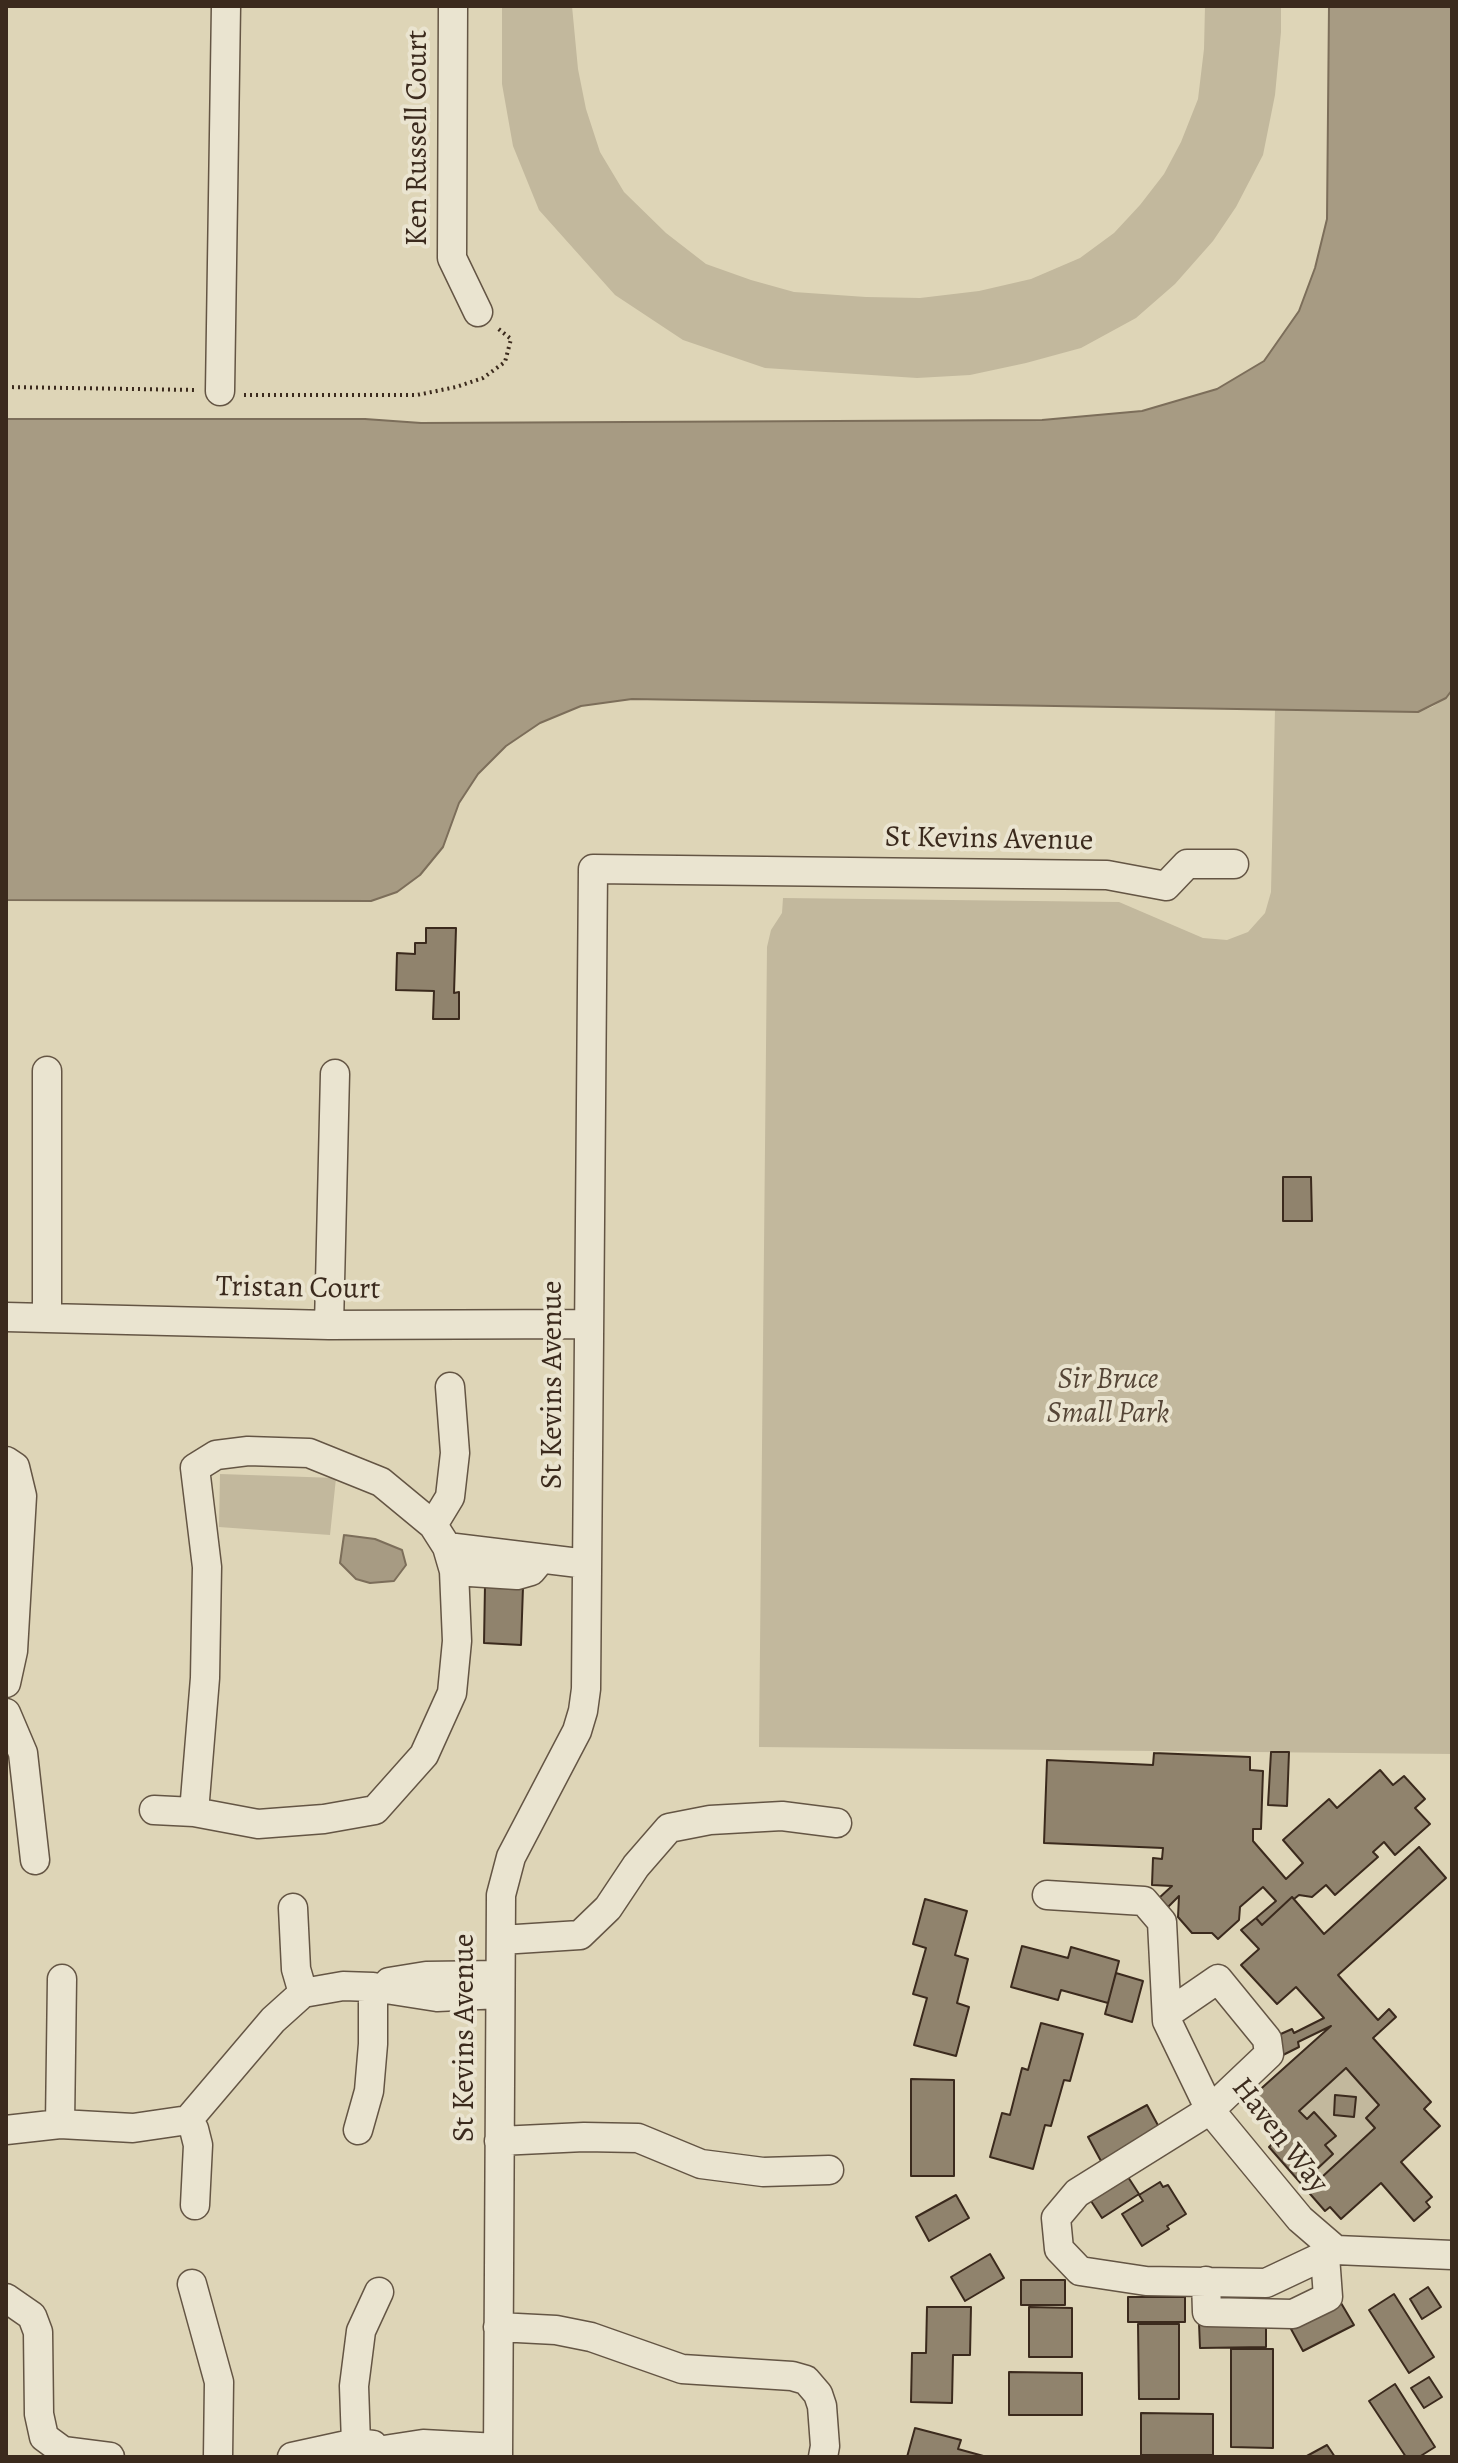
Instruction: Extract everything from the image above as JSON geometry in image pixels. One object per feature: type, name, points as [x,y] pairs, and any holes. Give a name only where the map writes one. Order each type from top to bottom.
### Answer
[{"type":"street","points":[[220,391],[226,6]]},
{"type":"street","name":"Ken Russell Court","points":[[453,6],[452,258],[478,312]]},
{"type":"street","name":"St Kevins Avenue","points":[[498,2452],[501,1895],[511,1857],[569,1748],[583,1711],[586,1689],[593,869],[1107,875],[1166,886],[1187,864],[1234,864]]},
{"type":"street","points":[[47,1071],[47,1316]]},
{"type":"street","points":[[329,1325],[335,1074]]},
{"type":"street","name":"Tristan Court","points":[[6,1317],[329,1325],[589,1324]]},
{"type":"street","points":[[154,1810],[194,1812],[258,1824],[324,1819],[375,1810],[424,1755],[452,1693],[457,1641],[445,1548],[455,1453],[450,1387]]},
{"type":"street","points":[[194,1812],[205,1678],[207,1567],[195,1468],[216,1455],[248,1451],[309,1453],[381,1482],[445,1548],[587,1564]]},
{"type":"street","points":[[6,1461],[15,1467],[22,1496],[13,1651],[6,1683]]},
{"type":"street","points":[[6,1713],[23,1753],[35,1860]]},
{"type":"street","points":[[501,1940],[580,1935],[608,1908],[636,1866],[669,1828],[710,1820],[782,1816],[837,1823]]},
{"type":"street","name":"Haven Way","points":[[1047,1895],[1144,1901],[1162,1922],[1167,2021],[1210,2110],[1330,2253]]},
{"type":"street","points":[[293,1908],[296,1969],[303,1993]]},
{"type":"street","points":[[6,2130],[60,2124],[113,2129],[188,2120],[273,2020],[303,1993],[343,1986],[373,1987],[397,1979],[426,1976],[500,1984]]},
{"type":"street","points":[[60,2124],[62,1979]]},
{"type":"street","points":[[1167,2014],[1218,1979],[1267,2039],[1269,2054],[1210,2110],[1077,2193],[1056,2218],[1059,2249],[1080,2271],[1146,2281],[1266,2283],[1330,2253],[1452,2255]]},
{"type":"street","points":[[358,2130],[369,2091],[373,1987]]},
{"type":"street","points":[[188,2120],[198,2145],[195,2205]]},
{"type":"street","points":[[499,2141],[638,2138],[701,2164],[763,2172],[829,2170]]},
{"type":"street","points":[[1206,2281],[1207,2312],[1293,2314],[1328,2297],[1330,2253]]},
{"type":"street","points":[[192,2284],[219,2382],[218,2457]]},
{"type":"street","points":[[356,2443],[354,2386],[361,2331],[379,2292]]},
{"type":"street","points":[[6,2298],[32,2316],[38,2332],[39,2414],[44,2437],[63,2451],[110,2457]]},
{"type":"street","points":[[498,2327],[556,2330],[591,2337],[682,2369],[792,2376],[806,2380],[812,2385],[822,2406],[823,2457]]},
{"type":"street","points":[[292,2457],[356,2443],[371,2444],[392,2454],[423,2444],[498,2452]]},
{"type":"path","points":[[6,387],[220,391],[242,395],[417,395],[483,378],[505,362],[511,339],[478,312]]},
{"type":"green space","points":[[502,6],[572,6],[578,69],[586,109],[600,152],[624,192],[666,233],[706,264],[751,280],[794,292],[866,297],[920,298],[979,291],[1031,279],[1080,258],[1114,233],[1140,205],[1164,174],[1181,142],[1198,99],[1205,6],[1281,6],[1281,32],[1275,95],[1263,155],[1236,207],[1213,241],[1175,284],[1136,318],[1081,348],[970,375],[917,378],[765,368],[683,340],[615,295],[539,210],[513,146],[502,84]]},
{"type":"green space","name":"Sir Bruce Small Park","points":[[1452,690],[1452,1754],[759,1747],[767,947],[771,930],[782,913],[783,898],[1119,902],[1203,938],[1227,940],[1248,932],[1265,913],[1271,892],[1275,709],[1418,712],[1446,698]]},
{"type":"green space","points":[[220,1474],[336,1478],[330,1535],[219,1527]]},
{"type":"green space","points":[[1346,2068],[1379,2105],[1366,2117],[1375,2128],[1322,2177],[1316,2170],[1333,2154],[1325,2145],[1336,2135],[1315,2113],[1307,2119],[1299,2111]]},
{"type":"shaded area","points":[[1329,6],[1452,6],[1452,690],[1446,698],[1418,712],[632,699],[581,706],[540,723],[506,746],[478,774],[459,803],[443,847],[420,875],[397,892],[371,901],[6,900],[6,419],[365,419],[421,423],[1042,420],[1142,411],[1217,389],[1264,361],[1299,311],[1315,268],[1327,219]]},
{"type":"shaded area","points":[[344,1535],[375,1539],[402,1550],[406,1565],[394,1581],[370,1583],[356,1579],[340,1563]]},
{"type":"building","points":[[426,928],[456,928],[454,993],[459,992],[459,1019],[433,1019],[434,991],[396,990],[397,953],[415,954],[415,943],[426,943]]},
{"type":"building","points":[[1283,1177],[1311,1177],[1312,1221],[1283,1221]]},
{"type":"building","points":[[485,1585],[523,1587],[521,1645],[484,1643]]},
{"type":"building","points":[[1271,1752],[1289,1752],[1287,1806],[1268,1805]]},
{"type":"building","points":[[1154,1753],[1250,1757],[1250,1770],[1263,1771],[1261,1829],[1253,1829],[1253,1841],[1286,1879],[1303,1863],[1283,1840],[1329,1799],[1337,1808],[1380,1770],[1393,1785],[1404,1776],[1425,1799],[1415,1808],[1430,1824],[1395,1855],[1384,1842],[1373,1852],[1378,1857],[1335,1895],[1326,1885],[1312,1897],[1292,1897],[1262,1925],[1256,1918],[1276,1901],[1263,1887],[1240,1907],[1239,1920],[1218,1939],[1212,1933],[1192,1933],[1178,1917],[1179,1896],[1168,1907],[1159,1898],[1172,1886],[1152,1885],[1153,1858],[1162,1859],[1163,1848],[1044,1843],[1047,1760],[1153,1765]]},
{"type":"building","points":[[1419,1847],[1446,1878],[1338,1975],[1378,2020],[1389,2009],[1396,2017],[1373,2038],[1431,2102],[1424,2109],[1440,2126],[1401,2162],[1432,2197],[1426,2202],[1430,2207],[1414,2221],[1381,2183],[1341,2219],[1330,2207],[1325,2211],[1269,2147],[1277,2139],[1245,2103],[1331,2026],[1298,2042],[1299,2047],[1283,2055],[1274,2037],[1292,2029],[1294,2033],[1324,2018],[1296,1987],[1277,2004],[1241,1965],[1259,1949],[1241,1930],[1256,1918],[1262,1925],[1292,1897],[1324,1934]],"holes":[[[1346,2068],[1379,2105],[1366,2118],[1375,2128],[1322,2177],[1316,2170],[1333,2154],[1325,2145],[1336,2136],[1314,2112],[1307,2119],[1299,2111]]]},
{"type":"building","points":[[925,1899],[967,1911],[955,1955],[968,1959],[957,2003],[969,2007],[956,2056],[914,2045],[927,1998],[913,1994],[926,1948],[913,1944]]},
{"type":"building","points":[[1022,1946],[1068,1958],[1071,1947],[1119,1961],[1108,2003],[1061,1990],[1058,2000],[1011,1987]]},
{"type":"building","points":[[1116,1973],[1143,1981],[1132,2022],[1105,2014]]},
{"type":"building","points":[[1041,2023],[1083,2034],[1070,2081],[1064,2080],[1051,2126],[1045,2125],[1033,2169],[990,2157],[1002,2113],[1010,2115],[1022,2068],[1028,2070]]},
{"type":"building","points":[[911,2079],[954,2080],[954,2176],[911,2176]]},
{"type":"building","points":[[1335,2095],[1356,2097],[1354,2117],[1334,2115]]},
{"type":"building","points":[[1147,2105],[1160,2129],[1101,2161],[1088,2137]]},
{"type":"building","points":[[1128,2177],[1139,2194],[1102,2218],[1091,2201]]},
{"type":"building","points":[[1160,2182],[1163,2187],[1168,2185],[1186,2214],[1142,2246],[1122,2214],[1143,2201],[1139,2195]]},
{"type":"building","points":[[956,2195],[969,2218],[929,2241],[916,2217]]},
{"type":"building","points":[[990,2254],[1004,2278],[965,2301],[951,2277]]},
{"type":"building","points":[[1021,2280],[1065,2280],[1065,2305],[1021,2305]]},
{"type":"building","points":[[1428,2287],[1441,2307],[1422,2319],[1410,2299]]},
{"type":"building","points":[[1394,2294],[1434,2357],[1409,2373],[1369,2310]]},
{"type":"building","points":[[1128,2297],[1185,2297],[1185,2322],[1128,2322]]},
{"type":"building","points":[[1341,2303],[1354,2325],[1303,2351],[1291,2329]]},
{"type":"building","points":[[927,2307],[971,2307],[970,2355],[953,2355],[952,2403],[911,2402],[912,2353],[926,2353]]},
{"type":"building","points":[[1029,2307],[1072,2308],[1072,2357],[1029,2357]]},
{"type":"building","points":[[1199,2323],[1266,2323],[1266,2347],[1200,2348]]},
{"type":"building","points":[[1138,2324],[1179,2324],[1179,2399],[1139,2399]]},
{"type":"building","points":[[1231,2349],[1273,2349],[1273,2448],[1231,2447]]},
{"type":"building","points":[[1009,2372],[1082,2373],[1082,2415],[1009,2415]]},
{"type":"building","points":[[1429,2377],[1442,2397],[1424,2408],[1411,2388]]},
{"type":"building","points":[[1395,2384],[1435,2447],[1419,2457],[1406,2457],[1369,2401]]},
{"type":"building","points":[[1141,2413],[1213,2414],[1213,2455],[1141,2455]]},
{"type":"building","points":[[915,2428],[961,2440],[958,2449],[987,2457],[907,2457]]},
{"type":"building","points":[[1327,2445],[1335,2457],[1305,2457]]}]
